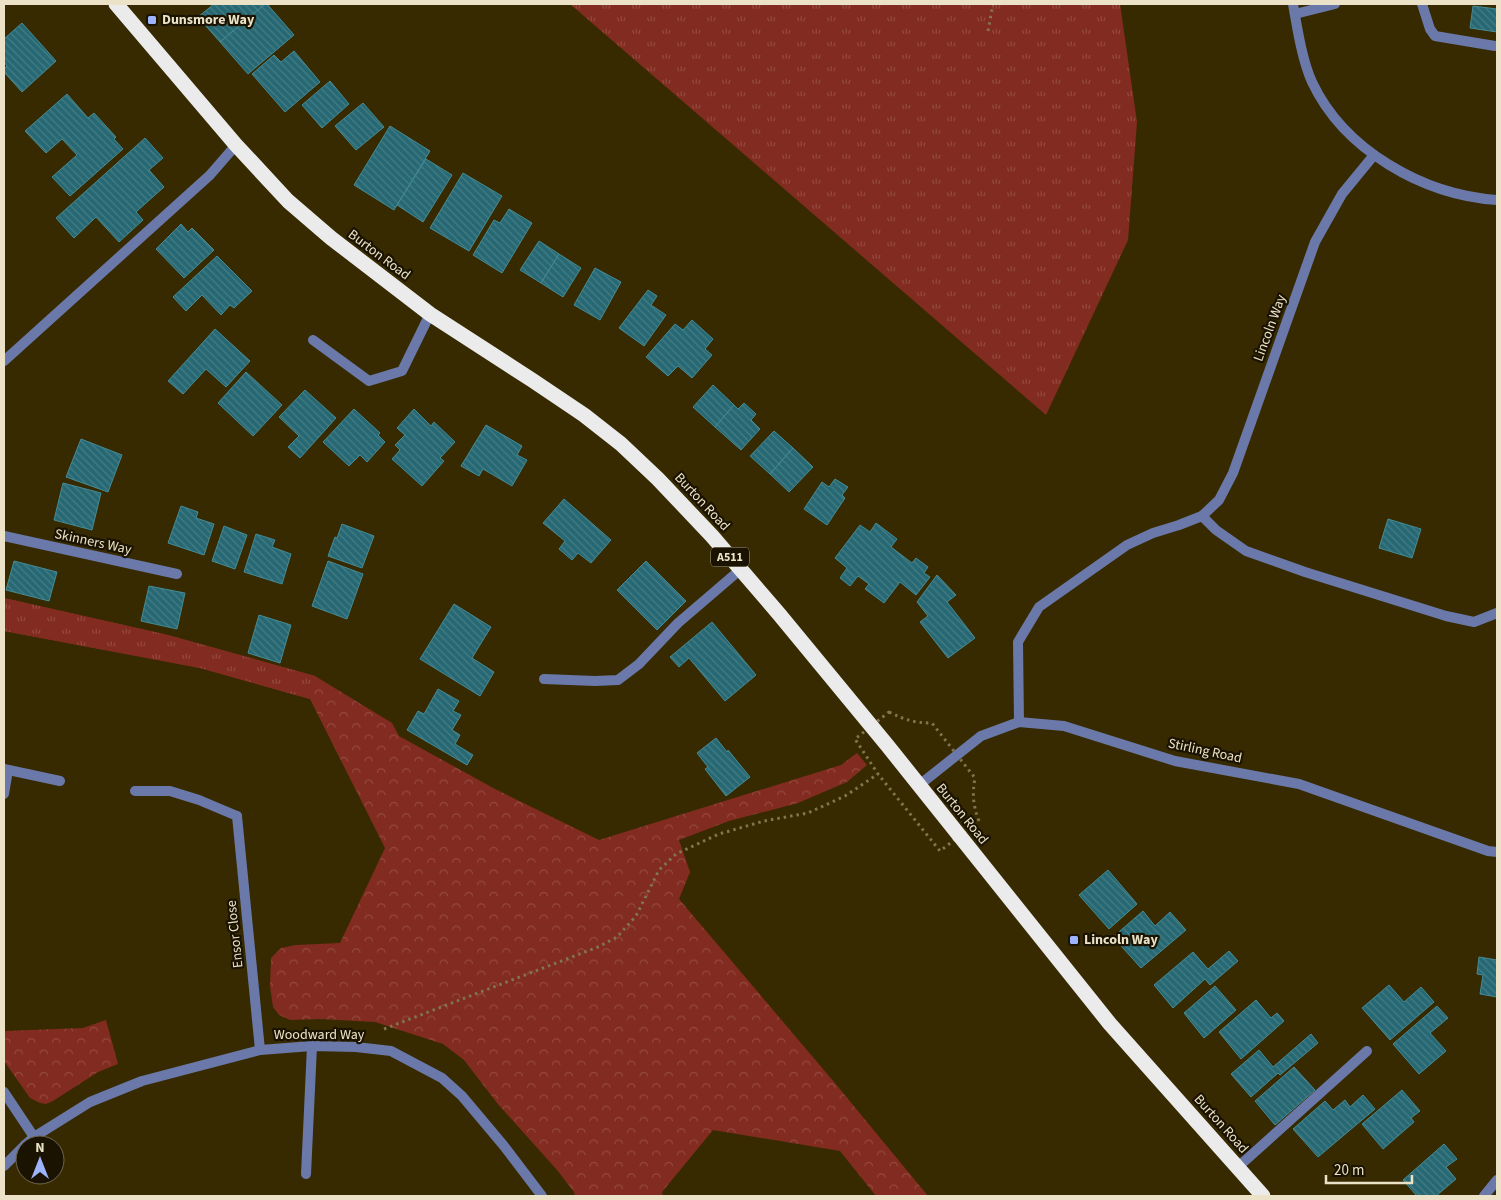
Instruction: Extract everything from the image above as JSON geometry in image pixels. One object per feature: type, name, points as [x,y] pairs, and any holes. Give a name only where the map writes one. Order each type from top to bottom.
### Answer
[{"type":"highway","name":"Burton Road","points":[[116,4],[236,145],[302,214],[330,238],[430,314],[584,415],[621,444],[658,479],[712,536],[876,732],[1110,1024],[1263,1196]]},
{"type":"street","points":[[1335,4],[1294,9],[1311,81],[1325,105],[1340,125],[1374,155],[1408,174],[1449,192],[1497,200]]},
{"type":"street","points":[[1422,4],[1430,30],[1435,36],[1495,46]]},
{"type":"street","points":[[4,361],[210,175],[236,145]]},
{"type":"street","name":"Lincoln Way","points":[[1019,722],[1018,642],[1039,607],[1127,545],[1153,533],[1179,526],[1202,516],[1219,500],[1233,473],[1315,242],[1342,194],[1374,155]]},
{"type":"street","points":[[313,340],[368,380],[402,370],[430,314]]},
{"type":"street","points":[[1202,516],[1216,530],[1246,551],[1305,572],[1446,616],[1474,622],[1497,613]]},
{"type":"street","name":"Skinners Way","points":[[4,536],[177,574]]},
{"type":"street","points":[[544,679],[618,680],[640,664],[678,623],[741,570]]},
{"type":"street","name":"Stirling Road","points":[[918,786],[980,736],[1019,722],[1064,726],[1175,761],[1299,784],[1488,851],[1497,852]]},
{"type":"street","points":[[4,794],[6,770],[60,781]]},
{"type":"street","name":"Ensor Close","points":[[135,791],[170,791],[200,800],[237,816],[260,1050]]},
{"type":"street","points":[[306,1174],[312,1046]]},
{"type":"street","name":"Woodward Way","points":[[37,1135],[90,1102],[142,1081],[260,1050],[312,1046],[356,1047],[392,1051],[442,1078],[468,1103],[542,1196]]},
{"type":"street","points":[[1238,1167],[1367,1051]]},
{"type":"street","points":[[4,1092],[33,1135]]},
{"type":"street","name":"Woodward Way","points":[[4,1166],[15,1155]]},
{"type":"street","points":[[1484,1196],[1497,1180]]},
{"type":"path","points":[[988,31],[993,4]]},
{"type":"path","points":[[356,1047],[388,1026],[598,947],[617,937],[636,916],[660,870],[676,854],[719,834],[764,821],[808,813],[845,796],[878,774]]},
{"type":"green space","points":[[570,4],[1120,4],[1137,122],[1128,240],[1046,415]]},
{"type":"green space","points":[[4,598],[168,635],[315,676],[392,723],[399,736],[495,789],[599,840],[841,765],[857,753],[867,765],[847,782],[798,803],[729,821],[679,840],[690,872],[679,899],[928,1196],[876,1196],[840,1151],[713,1130],[662,1192],[663,1196],[575,1196],[557,1170],[497,1103],[464,1060],[443,1044],[375,1022],[320,1019],[290,1020],[279,1015],[273,1007],[270,986],[271,958],[281,948],[296,945],[340,943],[385,848],[310,699],[200,668],[4,631]]},
{"type":"green space","points":[[4,598],[168,635],[315,676],[310,699],[200,668],[4,631]]},
{"type":"green space","points":[[106,1020],[118,1064],[98,1072],[46,1104],[30,1098],[4,1061],[4,1031],[83,1028]]},
{"type":"building","points":[[214,4],[265,4],[220,42],[198,17]]},
{"type":"building","points":[[265,4],[294,35],[248,74],[220,42]]},
{"type":"building","points":[[1473,6],[1497,9],[1497,32],[1470,28]]},
{"type":"building","points":[[22,23],[56,61],[22,92],[4,72],[7,66],[4,62],[4,39]]},
{"type":"building","points":[[294,51],[320,82],[285,112],[252,74],[274,55],[281,62]]},
{"type":"building","points":[[330,81],[349,104],[322,128],[302,105]]},
{"type":"building","points":[[67,94],[88,118],[94,113],[116,137],[114,139],[123,149],[70,196],[52,177],[77,155],[62,139],[46,153],[25,131]]},
{"type":"building","points":[[363,103],[384,127],[356,150],[335,126]]},
{"type":"building","points":[[390,126],[430,151],[394,210],[354,185]]},
{"type":"building","points":[[145,138],[163,158],[149,170],[164,187],[136,212],[143,220],[119,242],[96,217],[74,238],[56,218]]},
{"type":"building","points":[[426,159],[452,175],[423,222],[397,205]]},
{"type":"building","points":[[463,173],[502,196],[469,251],[430,228]]},
{"type":"building","points":[[509,209],[532,223],[502,273],[473,255],[494,220],[500,223]]},
{"type":"building","points":[[181,224],[188,232],[192,228],[214,250],[184,278],[156,249]]},
{"type":"building","points":[[539,241],[559,254],[541,283],[520,270]]},
{"type":"building","points":[[559,254],[581,268],[563,297],[541,283]]},
{"type":"building","points":[[217,256],[252,291],[234,308],[230,305],[221,315],[202,295],[186,311],[173,297]]},
{"type":"building","points":[[595,268],[621,282],[600,320],[574,305]]},
{"type":"building","points":[[648,290],[657,296],[651,305],[666,315],[644,346],[619,328]]},
{"type":"building","points":[[692,320],[713,339],[705,349],[712,355],[692,378],[678,366],[668,376],[646,357],[675,324],[683,330]]},
{"type":"building","points":[[215,329],[250,361],[226,387],[206,369],[183,394],[168,381]]},
{"type":"building","points":[[246,372],[282,405],[253,436],[218,403]]},
{"type":"building","points":[[713,385],[734,405],[715,427],[693,407]]},
{"type":"building","points":[[305,390],[336,418],[300,458],[288,447],[299,436],[279,417]]},
{"type":"building","points":[[744,403],[756,414],[751,420],[760,429],[741,450],[715,427],[734,405],[738,409]]},
{"type":"building","points":[[354,409],[380,433],[378,435],[385,442],[367,462],[360,455],[349,466],[323,442]]},
{"type":"building","points":[[414,409],[431,426],[434,422],[455,442],[440,458],[444,461],[422,486],[392,459],[400,450],[395,445],[405,435],[397,428]]},
{"type":"building","points":[[486,425],[522,446],[517,455],[527,460],[512,486],[483,469],[479,476],[461,466]]},
{"type":"building","points":[[774,431],[793,448],[770,474],[750,456]]},
{"type":"building","points":[[81,439],[122,455],[108,492],[66,477]]},
{"type":"building","points":[[793,448],[813,467],[789,492],[770,474]]},
{"type":"building","points":[[835,479],[848,487],[842,495],[845,498],[827,525],[804,509],[822,482],[829,487]]},
{"type":"building","points":[[63,483],[101,493],[92,530],[54,520]]},
{"type":"building","points":[[564,499],[611,540],[591,563],[578,553],[572,560],[559,549],[565,541],[543,523]]},
{"type":"building","points":[[181,506],[198,512],[196,518],[214,524],[204,555],[168,543]]},
{"type":"building","points":[[1388,519],[1421,529],[1412,558],[1379,548]]},
{"type":"building","points":[[876,523],[897,539],[891,547],[912,563],[916,558],[928,567],[924,573],[930,577],[916,595],[900,582],[884,603],[865,589],[869,584],[858,576],[850,586],[840,578],[847,568],[835,558],[860,525],[870,532]]},
{"type":"building","points":[[342,524],[374,536],[362,568],[328,556]]},
{"type":"building","points":[[224,526],[247,535],[235,569],[212,561]]},
{"type":"building","points":[[256,534],[275,540],[272,547],[291,554],[282,584],[244,572]]},
{"type":"building","points":[[14,561],[57,572],[49,601],[6,590]]},
{"type":"building","points":[[328,561],[363,574],[347,619],[312,606]]},
{"type":"building","points":[[646,561],[686,601],[657,630],[617,590]]},
{"type":"building","points":[[937,575],[956,595],[947,602],[975,638],[948,658],[920,622],[928,616],[917,602]]},
{"type":"building","points":[[149,586],[185,593],[177,629],[141,621]]},
{"type":"building","points":[[454,604],[491,627],[472,658],[494,672],[480,696],[420,659]]},
{"type":"building","points":[[259,615],[291,625],[280,663],[248,653]]},
{"type":"building","points":[[712,622],[756,675],[725,701],[689,658],[679,667],[670,657]]},
{"type":"building","points":[[438,689],[459,701],[453,711],[461,715],[452,730],[460,735],[455,744],[473,755],[467,765],[407,730],[418,711],[424,714]]},
{"type":"building","points":[[716,738],[750,777],[726,796],[705,769],[708,767],[697,753]]},
{"type":"building","points":[[1108,870],[1137,904],[1109,929],[1079,895]]},
{"type":"building","points":[[1143,911],[1155,926],[1170,912],[1186,930],[1141,968],[1113,937]]},
{"type":"building","points":[[1229,951],[1238,961],[1210,985],[1205,979],[1173,1008],[1154,985],[1193,952],[1208,969]]},
{"type":"building","points":[[1479,957],[1497,960],[1497,997],[1480,994],[1483,975],[1477,974]]},
{"type":"building","points":[[1389,985],[1404,1002],[1421,987],[1434,1002],[1390,1040],[1362,1008]]},
{"type":"building","points":[[1215,986],[1236,1010],[1204,1038],[1184,1013]]},
{"type":"building","points":[[1256,1000],[1271,1018],[1277,1013],[1284,1021],[1241,1059],[1219,1032]]},
{"type":"building","points":[[1437,1006],[1448,1018],[1430,1033],[1446,1051],[1419,1074],[1393,1044]]},
{"type":"building","points":[[1311,1034],[1318,1043],[1280,1075],[1278,1073],[1251,1097],[1231,1074],[1259,1050],[1273,1067]]},
{"type":"building","points":[[1294,1067],[1315,1090],[1275,1125],[1255,1101]]},
{"type":"building","points":[[1402,1090],[1420,1111],[1411,1118],[1414,1122],[1383,1149],[1362,1124]]},
{"type":"building","points":[[1363,1095],[1375,1109],[1318,1157],[1293,1129],[1325,1101],[1333,1110],[1345,1100],[1350,1107]]},
{"type":"building","points":[[1444,1144],[1457,1159],[1446,1167],[1456,1179],[1436,1196],[1417,1196],[1403,1180]]},
{"type":"place","name":"Dunsmore Way","points":[[152,20]]},
{"type":"place","name":"Lincoln Way","points":[[1074,940]]}]
